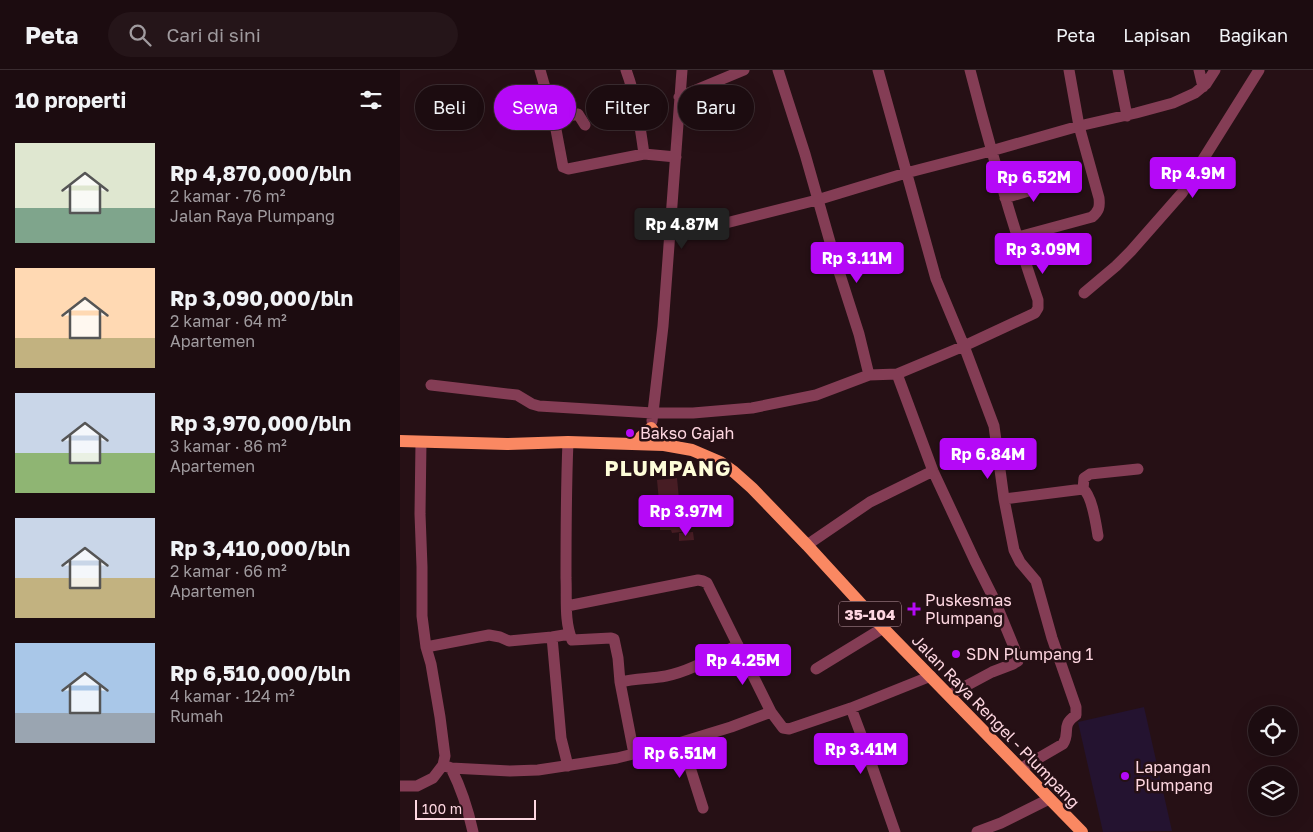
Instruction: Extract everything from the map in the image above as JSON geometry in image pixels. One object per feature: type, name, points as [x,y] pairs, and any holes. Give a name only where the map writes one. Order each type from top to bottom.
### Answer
[{"type":"main road","points":[[633,444],[652,428],[664,446]]},
{"type":"main road","name":"35-104","points":[[400,441],[507,444],[568,442],[633,444]]},
{"type":"main road","name":"Jalan Raya Rengel - Plumpang","points":[[633,444],[692,450],[720,462],[734,472],[752,488],[883,628],[1082,832]]},
{"type":"street","points":[[540,70],[544,85]]},
{"type":"street","points":[[626,70],[633,88],[644,154]]},
{"type":"street","points":[[680,85],[682,70]]},
{"type":"street","points":[[708,85],[744,70]]},
{"type":"street","points":[[778,70],[859,334],[869,375]]},
{"type":"street","points":[[878,70],[936,279],[994,426],[1004,499],[1014,550],[1020,562],[1036,581],[1052,638],[1076,707],[1076,715],[1067,723],[1066,739],[1063,744],[1020,769]]},
{"type":"street","points":[[431,385],[517,395],[538,406],[653,413],[752,408],[816,395],[869,375],[897,374],[1035,313],[1038,308],[1038,300],[991,152],[970,70]]},
{"type":"street","points":[[1018,237],[1092,217],[1098,212],[1100,206],[1079,126],[1069,70]]},
{"type":"street","points":[[1118,70],[1127,116]]},
{"type":"street","points":[[1199,70],[1203,87]]},
{"type":"street","points":[[670,234],[722,224],[817,200],[906,173],[991,152],[1079,126],[1127,116],[1173,103],[1195,94],[1211,78],[1215,70]]},
{"type":"street","points":[[1084,293],[1131,251],[1182,193],[1259,70]]},
{"type":"street","points":[[576,114],[578,114],[584,126]]},
{"type":"street","points":[[652,428],[663,326],[678,117]]},
{"type":"street","points":[[556,130],[563,167],[566,169],[644,154],[676,158]]},
{"type":"street","points":[[1005,198],[1056,183]]},
{"type":"street","points":[[897,374],[933,471],[995,601],[1018,657],[1018,661],[1013,664],[992,672],[949,696]]},
{"type":"street","points":[[421,442],[422,616],[426,647],[431,664],[447,766],[468,808],[473,832]]},
{"type":"street","points":[[568,442],[566,509],[567,606],[570,634],[573,640],[614,639],[634,754]]},
{"type":"street","points":[[1098,536],[1090,501],[1086,491],[1083,489],[1084,478],[1090,474],[1138,469]]},
{"type":"street","points":[[807,545],[870,502],[933,471]]},
{"type":"street","points":[[1004,499],[1083,489]]},
{"type":"street","points":[[567,606],[698,580],[707,583],[771,712],[783,728],[789,729],[850,708],[930,676]]},
{"type":"street","points":[[816,669],[883,628]]},
{"type":"street","points":[[426,647],[489,635],[509,641],[570,634]]},
{"type":"street","points":[[552,637],[561,738],[568,766]]},
{"type":"street","points":[[620,682],[667,676],[690,668],[738,645]]},
{"type":"street","points":[[850,708],[895,832]]},
{"type":"street","points":[[400,786],[417,786],[425,783],[447,766],[510,771],[538,770],[617,758],[682,742],[771,712]]},
{"type":"street","points":[[682,742],[703,808]]},
{"type":"street","points":[[977,832],[1049,799]]},
{"type":"shaded area","name":"Lapangan Plumpang","points":[[1144,707],[1172,831],[1103,832],[1078,722]]},
{"type":"building","points":[[677,478],[679,499],[659,501],[657,480]]},
{"type":"building","points":[[681,500],[682,518],[687,517],[689,531],[672,533],[671,530],[660,530],[660,520],[670,519],[670,523],[680,522],[680,517],[660,519],[659,502]]},
{"type":"building","points":[[693,532],[694,540],[679,541],[679,533]]},
{"type":"place","name":"Bakso Gajah","points":[[630,433]]},
{"type":"place","name":"Puskesmas Plumpang","points":[[914,609]]},
{"type":"place","name":"SDN Plumpang 1","points":[[956,654]]},
{"type":"place","name":"Lapangan Plumpang","points":[[1125,776]]},
{"type":"district","name":"PLUMPANG","points":[[668,468]]}]
